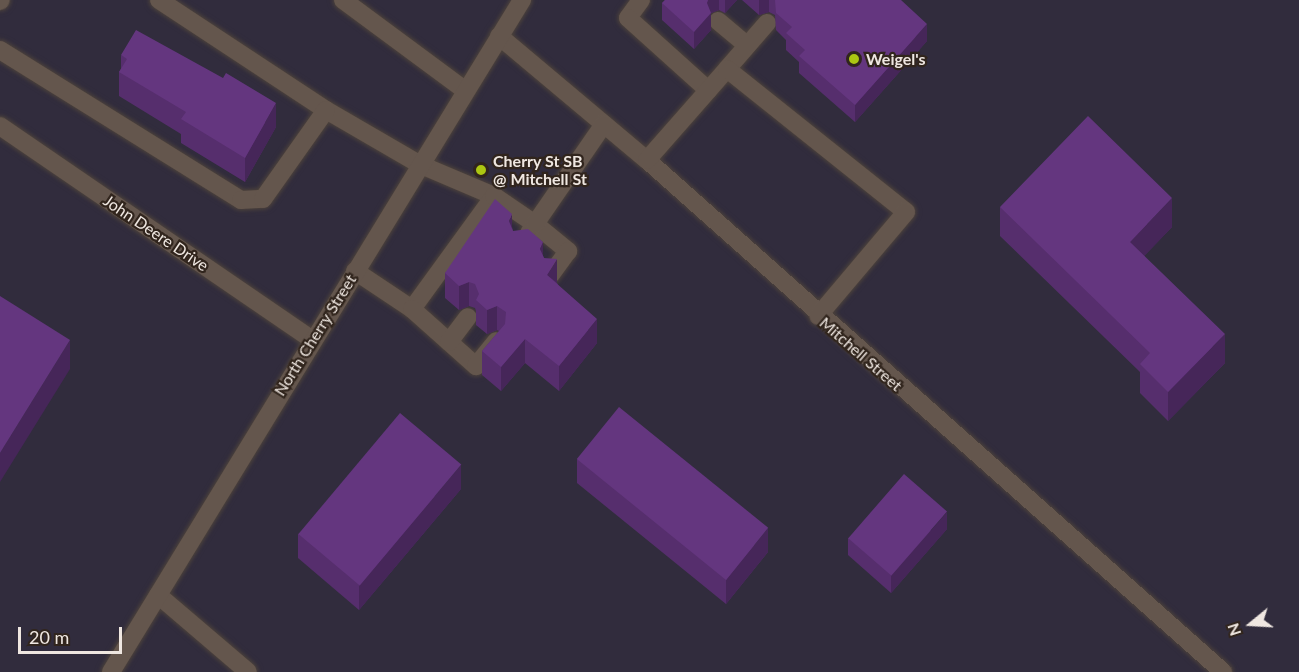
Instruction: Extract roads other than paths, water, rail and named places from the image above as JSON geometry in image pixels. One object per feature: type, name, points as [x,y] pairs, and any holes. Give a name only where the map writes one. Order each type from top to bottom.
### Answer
[{"type":"street","points":[[159,0],[326,110],[421,165],[494,196],[535,224],[568,251],[551,273]]},
{"type":"street","points":[[343,0],[466,91]]},
{"type":"street","points":[[641,0],[628,18],[708,90]]},
{"type":"street","name":"North Cherry Street","points":[[111,672],[500,36],[519,1]]},
{"type":"street","points":[[718,21],[747,45]]},
{"type":"street","points":[[647,160],[767,23]]},
{"type":"street","name":"Mitchell Street","points":[[500,36],[647,160],[818,316],[1223,672]]},
{"type":"street","points":[[0,50],[242,200],[263,199],[326,110]]},
{"type":"street","points":[[727,69],[906,212],[818,316]]},
{"type":"street","points":[[520,246],[604,124]]},
{"type":"street","name":"John Deere Drive","points":[[0,126],[312,340]]},
{"type":"street","points":[[412,309],[494,196]]},
{"type":"street","points":[[355,271],[412,309],[476,366],[496,341]]},
{"type":"street","points":[[449,342],[468,317]]},
{"type":"street","points":[[158,595],[248,672]]},
{"type":"place","name":"Weigel's","points":[[854,59]]},
{"type":"place","name":"Cherry St SB @ Mitchell St","points":[[481,170]]}]
